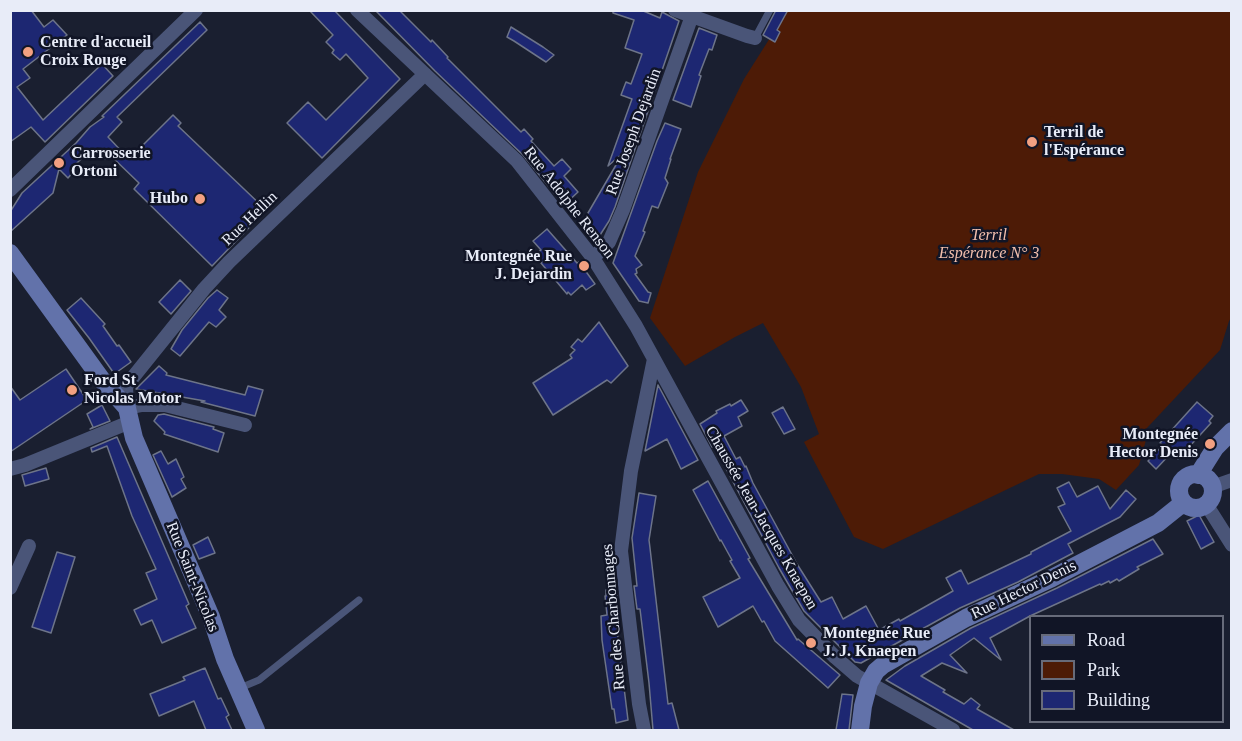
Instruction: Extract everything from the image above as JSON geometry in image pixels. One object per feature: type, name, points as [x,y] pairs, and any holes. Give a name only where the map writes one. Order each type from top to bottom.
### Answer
[{"type":"street","points":[[10,190],[196,10]]},
{"type":"street","name":"Rue Adolphe Renson","points":[[357,10],[517,161],[593,258],[654,359]]},
{"type":"street","points":[[675,10],[693,13],[755,38]]},
{"type":"street","name":"Rue Joseph Dejardin","points":[[593,258],[609,243],[623,210],[693,13]]},
{"type":"street","name":"Rue Hellin","points":[[128,415],[126,386],[204,289],[229,262],[425,74]]},
{"type":"street","name":"Rue Saint-Nicolas","points":[[10,253],[128,415],[134,438],[211,617],[225,659],[256,730]]},
{"type":"street","name":"Chaussée Jean-Jacques Knaepen","points":[[654,359],[778,586],[799,620],[857,676],[953,730]]},
{"type":"street","name":"Rue des Charbonnages","points":[[644,730],[621,551],[631,471],[654,359]]},
{"type":"street","points":[[10,469],[25,465],[128,415],[142,405],[165,405],[245,425]]},
{"type":"street","points":[[1232,431],[1215,448],[1205,481],[1212,494],[1210,500],[1201,507],[1189,507],[1184,504],[1179,494],[1181,482],[1191,475],[1205,481],[1232,480]]},
{"type":"street","name":"Rue Hector Denis","points":[[869,683],[879,668],[900,654],[976,612],[1052,578],[1158,523],[1184,504]]},
{"type":"street","points":[[1206,504],[1232,545]]},
{"type":"street","points":[[10,588],[29,546]]},
{"type":"street","points":[[860,730],[869,683]]},
{"type":"lane","points":[[755,38],[770,10]]},
{"type":"lane","points":[[237,689],[259,680],[359,600]]},
{"type":"green space","name":"Terril Espérance N° 3","points":[[787,11],[1231,11],[1231,318],[1220,350],[1146,429],[1146,440],[1139,465],[1116,490],[1099,479],[1062,474],[1039,474],[883,549],[854,537],[804,442],[819,434],[801,387],[763,323],[685,366],[650,318],[698,172],[744,79]]},
{"type":"building","points":[[10,10],[31,10],[44,27],[53,20],[67,35],[23,69],[30,78],[17,87],[43,120],[102,64],[113,76],[45,142],[31,127],[10,142]]},
{"type":"building","points":[[309,10],[334,10],[400,79],[322,158],[287,123],[308,102],[326,120],[368,78],[346,54],[340,60],[332,53],[334,50],[326,42],[333,35]]},
{"type":"building","points":[[375,10],[399,10],[431,42],[432,40],[521,132],[524,129],[533,139],[531,141],[554,166],[562,159],[571,169],[564,176],[578,192],[564,205],[523,155]]},
{"type":"building","points":[[613,10],[641,10],[660,18],[662,12],[679,21],[615,207],[600,235],[595,236],[581,225],[623,153],[608,166],[632,99],[621,95],[626,82],[631,84],[642,54],[625,48],[634,20],[613,13]]},
{"type":"building","points":[[776,10],[788,10],[777,30],[780,32],[775,42],[763,35]]},
{"type":"building","points":[[200,22],[207,30],[117,117],[122,122],[108,137],[129,159],[173,115],[181,123],[178,126],[266,210],[212,266],[134,189],[139,183],[110,155],[105,159],[95,149],[73,167],[73,172],[68,178],[59,169],[53,193],[10,232],[10,212],[22,193],[90,127],[104,117],[102,116]]},
{"type":"building","points":[[511,27],[554,55],[546,62],[507,37]]},
{"type":"building","points":[[699,28],[717,35],[699,75],[701,76],[691,107],[673,100]]},
{"type":"building","points":[[665,123],[681,129],[665,178],[668,183],[658,208],[652,206],[635,256],[642,265],[636,269],[635,274],[651,293],[648,303],[639,301],[613,263]]},
{"type":"building","points":[[547,229],[577,263],[579,262],[595,284],[586,290],[582,285],[571,295],[568,292],[567,294],[536,254],[541,250],[533,241]]},
{"type":"building","points":[[180,280],[191,291],[171,314],[159,302]]},
{"type":"building","points":[[217,290],[228,298],[219,310],[226,317],[216,327],[209,322],[180,356],[171,349],[182,330]]},
{"type":"building","points":[[81,298],[105,324],[103,326],[131,362],[117,372],[113,372],[67,310]]},
{"type":"building","points":[[599,322],[628,366],[611,383],[607,380],[553,415],[533,383],[572,358],[570,355],[575,350],[571,347],[578,339],[582,342]]},
{"type":"building","points":[[159,366],[167,373],[166,375],[245,395],[248,386],[263,390],[255,416],[201,402],[205,401],[136,389]]},
{"type":"building","points":[[66,369],[87,400],[10,452],[10,386],[20,400]]},
{"type":"building","points":[[658,385],[698,460],[681,469],[667,439],[645,451]]},
{"type":"building","points":[[741,400],[748,411],[738,417],[742,426],[724,436],[736,459],[740,457],[746,466],[797,564],[821,602],[832,597],[843,619],[866,606],[879,630],[899,619],[900,621],[953,591],[946,578],[961,570],[968,584],[1031,554],[1071,531],[1058,507],[1065,504],[1057,488],[1069,482],[1077,497],[1098,486],[1110,509],[1126,490],[1136,499],[1120,517],[1068,544],[1073,553],[1018,582],[960,608],[861,663],[855,662],[804,611],[700,424],[717,413],[716,411]]},
{"type":"building","points":[[1197,402],[1213,416],[1209,421],[1211,423],[1178,459],[1171,453],[1156,469],[1148,461],[1163,445],[1160,443]]},
{"type":"building","points":[[102,405],[110,421],[90,429],[93,427],[87,414]]},
{"type":"building","points":[[783,407],[795,429],[784,434],[772,413]]},
{"type":"building","points":[[164,414],[214,427],[213,429],[224,433],[218,452],[164,434],[165,432],[154,421],[158,415]]},
{"type":"building","points":[[117,437],[189,604],[186,606],[196,628],[162,643],[152,620],[141,625],[134,610],[157,599],[146,573],[156,569],[132,516],[107,446],[92,452],[91,448]]},
{"type":"building","points":[[161,451],[168,464],[176,459],[184,477],[181,479],[186,488],[172,497],[153,455]]},
{"type":"building","points":[[46,468],[49,479],[25,486],[22,475]]},
{"type":"building","points":[[708,481],[750,558],[748,559],[797,640],[840,675],[828,688],[775,641],[753,606],[718,627],[703,597],[740,578],[693,490]]},
{"type":"building","points":[[639,493],[656,496],[649,540],[668,704],[672,703],[679,730],[653,730],[640,609],[637,609],[634,586],[637,586],[632,538]]},
{"type":"building","points":[[1199,515],[1214,542],[1201,549],[1187,521]]},
{"type":"building","points":[[208,537],[215,553],[199,559],[193,545]]},
{"type":"building","points":[[1153,539],[1163,554],[1137,567],[1139,569],[1119,581],[1117,579],[1110,583],[1109,581],[1100,584],[1029,615],[990,638],[1001,660],[974,638],[950,655],[967,673],[942,663],[921,676],[964,704],[971,698],[980,705],[977,709],[1014,730],[973,730],[886,680],[905,666],[971,628],[1057,588]]},
{"type":"building","points":[[57,552],[75,557],[51,633],[32,627]]},
{"type":"building","points":[[616,588],[619,613],[615,614],[628,720],[616,723],[602,640],[601,616],[607,615],[606,590]]},
{"type":"building","points":[[205,668],[218,699],[221,698],[229,715],[226,717],[232,730],[206,730],[194,701],[159,716],[150,694],[185,680],[183,677]]},
{"type":"building","points":[[842,694],[853,695],[849,730],[836,730]]},
{"type":"place","name":"Centre d'accueil Croix Rouge","points":[[28,52]]},
{"type":"place","name":"Terril de l'Espérance","points":[[1032,142]]},
{"type":"place","name":"Carrosserie Ortoni","points":[[59,163]]},
{"type":"place","name":"Hubo","points":[[200,199]]},
{"type":"place","name":"Montegnée Rue J. Dejardin","points":[[584,266]]},
{"type":"place","name":"Ford St Nicolas Motor","points":[[72,390]]},
{"type":"place","name":"Montegnée Hector Denis","points":[[1210,444]]},
{"type":"place","name":"Montegnée Rue J. J. Knaepen","points":[[811,643]]}]
